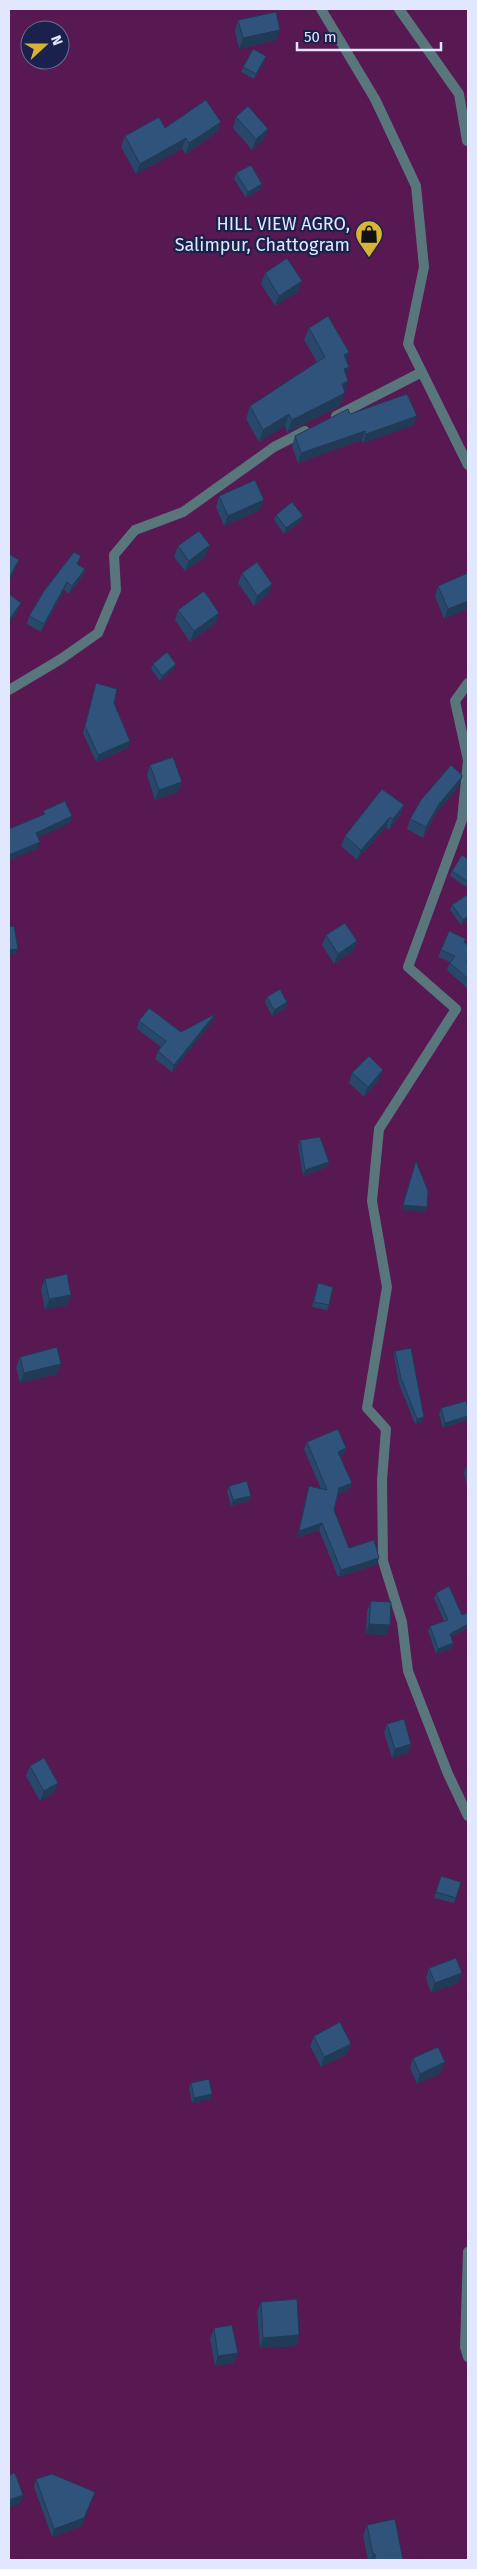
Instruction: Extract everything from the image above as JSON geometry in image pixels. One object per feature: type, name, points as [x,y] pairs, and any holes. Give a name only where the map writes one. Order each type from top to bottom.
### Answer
[{"type":"street","points":[[321,9],[375,99],[416,186],[424,267],[408,344],[468,465]]},
{"type":"street","points":[[399,9],[459,94],[467,141]]},
{"type":"street","points":[[9,690],[61,659],[98,632],[116,590],[114,555],[135,530],[183,512],[274,448],[422,372]]},
{"type":"street","points":[[468,683],[455,701],[468,760],[462,820],[408,967],[456,1009],[379,1129],[372,1201],[387,1287],[367,1408],[386,1429],[382,1480],[383,1561],[402,1622],[408,1670],[448,1774],[468,1816]]},
{"type":"street","points":[[468,2252],[465,2347],[468,2357]]},
{"type":"shaded area","points":[[9,9],[468,9],[468,2560],[9,2560]]},
{"type":"building","points":[[276,12],[280,30],[243,38],[238,20]]},
{"type":"building","points":[[253,49],[266,56],[256,74],[243,67]]},
{"type":"building","points":[[206,100],[221,122],[189,143],[186,138],[140,164],[125,136],[159,117],[165,128]]},
{"type":"building","points":[[248,106],[268,129],[256,139],[236,117]]},
{"type":"building","points":[[251,165],[262,184],[248,192],[236,173]]},
{"type":"building","points":[[287,258],[302,281],[279,296],[265,273]]},
{"type":"building","points":[[328,316],[349,352],[344,355],[349,367],[344,369],[348,381],[342,384],[345,393],[292,420],[289,414],[263,430],[250,406],[325,357],[309,328]]},
{"type":"building","points":[[407,394],[417,416],[366,434],[365,431],[301,453],[295,436],[348,409],[350,414]]},
{"type":"building","points":[[255,480],[264,500],[228,516],[219,496]]},
{"type":"building","points":[[292,502],[303,516],[286,528],[276,515]]},
{"type":"building","points":[[199,531],[210,545],[189,561],[178,546]]},
{"type":"building","points":[[74,552],[81,556],[77,564],[85,569],[72,586],[67,582],[44,624],[29,616],[44,591]]},
{"type":"building","points":[[9,554],[19,560],[9,578]]},
{"type":"building","points":[[257,562],[272,584],[257,596],[242,573]]},
{"type":"building","points":[[468,573],[468,601],[448,609],[438,586]]},
{"type":"building","points":[[204,591],[219,613],[194,631],[178,610]]},
{"type":"building","points":[[9,594],[21,603],[9,620]]},
{"type":"building","points":[[167,652],[176,664],[162,676],[153,664]]},
{"type":"building","points":[[96,683],[117,689],[114,703],[130,741],[98,755],[85,726]]},
{"type":"building","points":[[173,757],[182,782],[159,790],[150,765]]},
{"type":"building","points":[[451,765],[462,777],[439,804],[426,827],[410,819],[421,800]]},
{"type":"building","points":[[382,789],[404,805],[393,819],[390,817],[361,850],[345,836]]},
{"type":"building","points":[[65,801],[72,816],[36,833],[40,842],[9,855],[9,829],[45,814],[43,811]]},
{"type":"building","points":[[462,855],[468,859],[468,882],[452,871]]},
{"type":"building","points":[[468,894],[468,916],[463,920],[452,905]]},
{"type":"building","points":[[345,923],[357,941],[338,954],[326,935]]},
{"type":"building","points":[[14,926],[18,949],[9,950],[9,927]]},
{"type":"building","points":[[449,931],[466,939],[464,942],[468,946],[468,979],[450,963],[455,956],[441,950]]},
{"type":"building","points":[[280,989],[287,1002],[274,1010],[267,997]]},
{"type":"building","points":[[149,1008],[181,1032],[215,1014],[174,1065],[158,1051],[166,1041],[139,1021]]},
{"type":"building","points":[[369,1056],[383,1070],[368,1087],[352,1073]]},
{"type":"building","points":[[320,1137],[329,1162],[305,1170],[300,1140]]},
{"type":"building","points":[[416,1161],[428,1191],[427,1207],[403,1205]]},
{"type":"building","points":[[67,1274],[71,1295],[49,1299],[45,1279]]},
{"type":"building","points":[[318,1283],[333,1287],[329,1305],[314,1302]]},
{"type":"building","points":[[57,1347],[61,1364],[24,1373],[20,1357]]},
{"type":"building","points":[[411,1348],[424,1417],[417,1419],[401,1378],[395,1351]]},
{"type":"building","points":[[466,1401],[468,1416],[445,1423],[441,1408]]},
{"type":"building","points":[[338,1429],[346,1448],[338,1452],[352,1483],[339,1488],[334,1510],[349,1548],[374,1540],[379,1558],[341,1570],[322,1523],[299,1531],[309,1486],[327,1490],[307,1442]]},
{"type":"building","points":[[247,1481],[251,1496],[233,1500],[229,1486]]},
{"type":"building","points":[[449,1586],[462,1615],[468,1613],[468,1624],[450,1634],[453,1643],[438,1649],[430,1626],[448,1620],[436,1593]]},
{"type":"building","points":[[371,1601],[391,1602],[390,1625],[369,1624]]},
{"type":"building","points":[[404,1719],[411,1744],[395,1749],[387,1724]]},
{"type":"building","points":[[44,1758],[58,1783],[44,1791],[30,1766]]},
{"type":"building","points":[[441,1876],[461,1882],[456,1898],[436,1892]]},
{"type":"building","points":[[456,1958],[462,1973],[435,1983],[429,1968]]},
{"type":"building","points":[[340,2022],[351,2044],[324,2057],[314,2036]]},
{"type":"building","points":[[438,2047],[445,2062],[420,2074],[413,2058]]},
{"type":"building","points":[[209,2079],[212,2094],[194,2098],[191,2083]]},
{"type":"building","points":[[297,2299],[299,2335],[263,2338],[261,2302]]},
{"type":"building","points":[[232,2325],[238,2353],[218,2356],[214,2328]]},
{"type":"building","points":[[15,2473],[23,2495],[9,2500],[9,2475]]},
{"type":"building","points":[[52,2474],[95,2492],[84,2518],[54,2529],[36,2479]]},
{"type":"building","points":[[395,2519],[403,2560],[376,2560],[367,2525]]},
{"type":"place","name":"HILL VIEW AGRO, Salimpur, Chattogram","points":[[369,258]]}]
